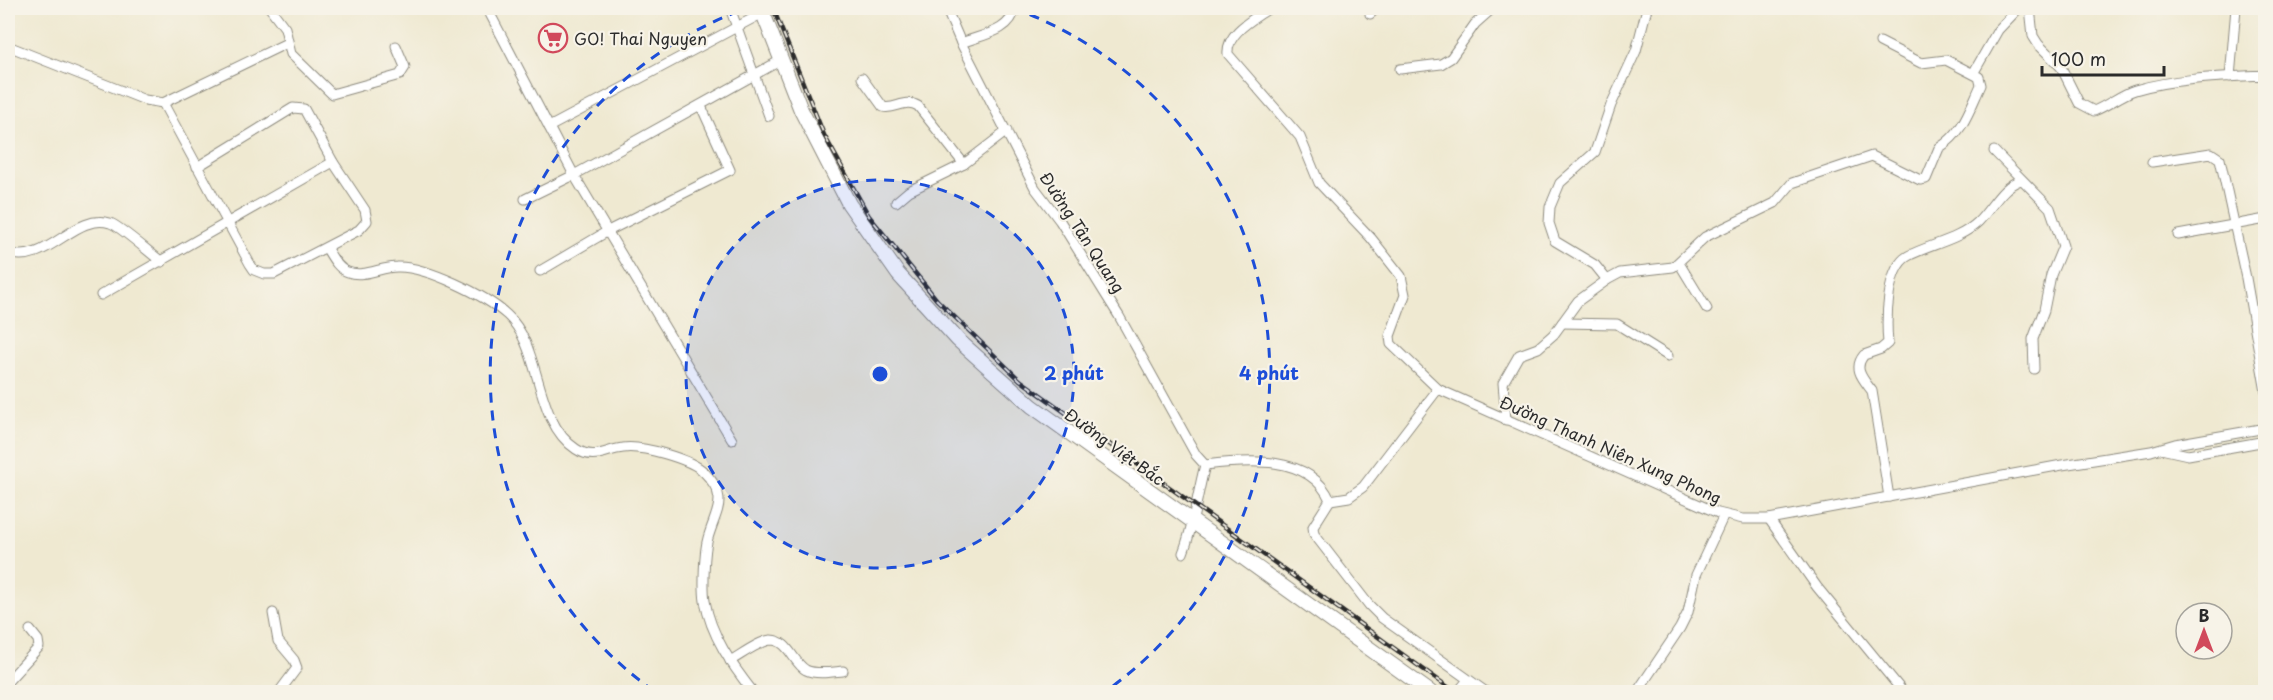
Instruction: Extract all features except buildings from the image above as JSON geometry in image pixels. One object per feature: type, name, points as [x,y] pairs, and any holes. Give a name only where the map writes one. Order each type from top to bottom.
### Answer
[{"type":"main road","name":"Đường Việt Bắc","points":[[762,10],[814,140],[849,204],[869,236],[958,340],[1024,399],[1430,693]]},
{"type":"street","points":[[270,8],[285,28],[286,43],[291,54],[332,94],[400,75],[405,67],[396,46]]},
{"type":"street","points":[[487,8],[574,175],[732,440]]},
{"type":"street","points":[[730,8],[769,116]]},
{"type":"street","name":"Đường Tân Quang","points":[[946,8],[961,43],[1035,188],[1056,215],[1089,268],[1196,455],[1205,465]]},
{"type":"street","points":[[961,43],[1006,26],[1014,16],[1015,8]]},
{"type":"street","name":"Đường Thanh Niên Xung Phong","points":[[1269,8],[1233,36],[1227,46],[1228,54],[1300,137],[1319,183],[1371,238],[1401,276],[1405,295],[1390,336],[1390,344],[1438,389],[1724,515],[1743,519],[1770,519],[2161,449],[2265,428]]},
{"type":"street","points":[[1400,69],[1441,64],[1451,58],[1475,24],[1493,8]]},
{"type":"street","points":[[1607,279],[1595,265],[1555,241],[1549,223],[1550,207],[1560,183],[1595,152],[1611,105],[1636,51],[1647,8]]},
{"type":"street","points":[[1974,72],[1998,30],[2019,8]]},
{"type":"street","points":[[2030,8],[2033,36],[2061,67],[2079,103],[2094,111],[2105,107],[2119,96],[2138,89],[2230,77],[2265,75]]},
{"type":"street","points":[[2230,77],[2236,8]]},
{"type":"street","points":[[549,126],[737,27],[762,10]]},
{"type":"street","points":[[1506,420],[1503,383],[1520,355],[1538,348],[1578,302],[1607,279],[1620,273],[1665,269],[1679,263],[1705,237],[1775,203],[1792,183],[1872,156],[1920,180],[1926,179],[1939,148],[1948,144],[1959,132],[1981,85],[1979,77],[1974,72],[1946,60],[1921,63],[1880,42]]},
{"type":"street","points":[[8,46],[145,100],[163,103],[286,43]]},
{"type":"street","points":[[525,199],[574,175],[783,59]]},
{"type":"street","points":[[862,78],[883,107],[891,108],[906,102],[918,106],[964,164]]},
{"type":"street","points":[[163,103],[197,167],[227,223],[255,270],[264,274],[274,274],[327,249],[360,230],[367,221],[365,210],[333,162],[308,112],[297,108],[197,167]]},
{"type":"street","points":[[540,271],[608,231],[730,170],[701,106]]},
{"type":"street","points":[[896,202],[909,191],[964,164],[1007,131]]},
{"type":"street","points":[[1994,151],[2050,208],[2063,246],[2050,275],[2044,310],[2033,339],[2034,369]]},
{"type":"street","points":[[2152,162],[2211,153],[2220,159],[2265,392]]},
{"type":"street","points":[[101,295],[333,162]]},
{"type":"street","points":[[1889,497],[1872,391],[1861,380],[1860,362],[1864,355],[1881,349],[1888,343],[1886,314],[1898,265],[1907,257],[1954,238],[1978,222],[2006,189],[2021,180]]},
{"type":"street","points":[[2178,235],[2265,219]]},
{"type":"street","points":[[8,253],[28,256],[81,228],[103,222],[114,225],[162,262]]},
{"type":"street","points":[[327,249],[340,267],[348,272],[358,273],[397,267],[418,270],[475,291],[508,315],[525,337],[546,408],[563,435],[576,449],[592,456],[626,447],[653,452],[695,465],[704,472],[715,487],[719,507],[707,541],[705,598],[712,626],[730,661],[753,693]]},
{"type":"street","points":[[1679,263],[1707,309]]},
{"type":"street","points":[[1562,323],[1617,324],[1668,356]]},
{"type":"street","points":[[1438,389],[1363,487],[1349,497],[1330,500],[1313,527],[1314,534],[1369,605],[1383,618],[1486,693]]},
{"type":"street","name":"Đường Thanh Niên Xung Phong","points":[[2161,449],[2188,455],[2265,441]]},
{"type":"street","points":[[1183,553],[1205,465],[1263,463],[1294,468],[1323,485],[1330,500]]},
{"type":"street","points":[[1637,693],[1684,620],[1696,575],[1724,515]]},
{"type":"street","points":[[1770,519],[1817,587],[1903,693]]},
{"type":"street","points":[[273,613],[278,641],[294,660],[297,668],[279,693]]},
{"type":"street","points":[[8,681],[39,647],[38,640],[30,630]]},
{"type":"street","points":[[730,661],[766,641],[774,640],[784,644],[806,669],[825,673],[843,671]]},
{"type":"street","points":[[1458,693],[1468,680]]},
{"type":"railway","points":[[773,8],[824,135],[869,216],[937,300],[1020,380],[1455,692]]},
{"type":"place","name":"GO! Thai Nguyen","points":[[553,38]]}]
